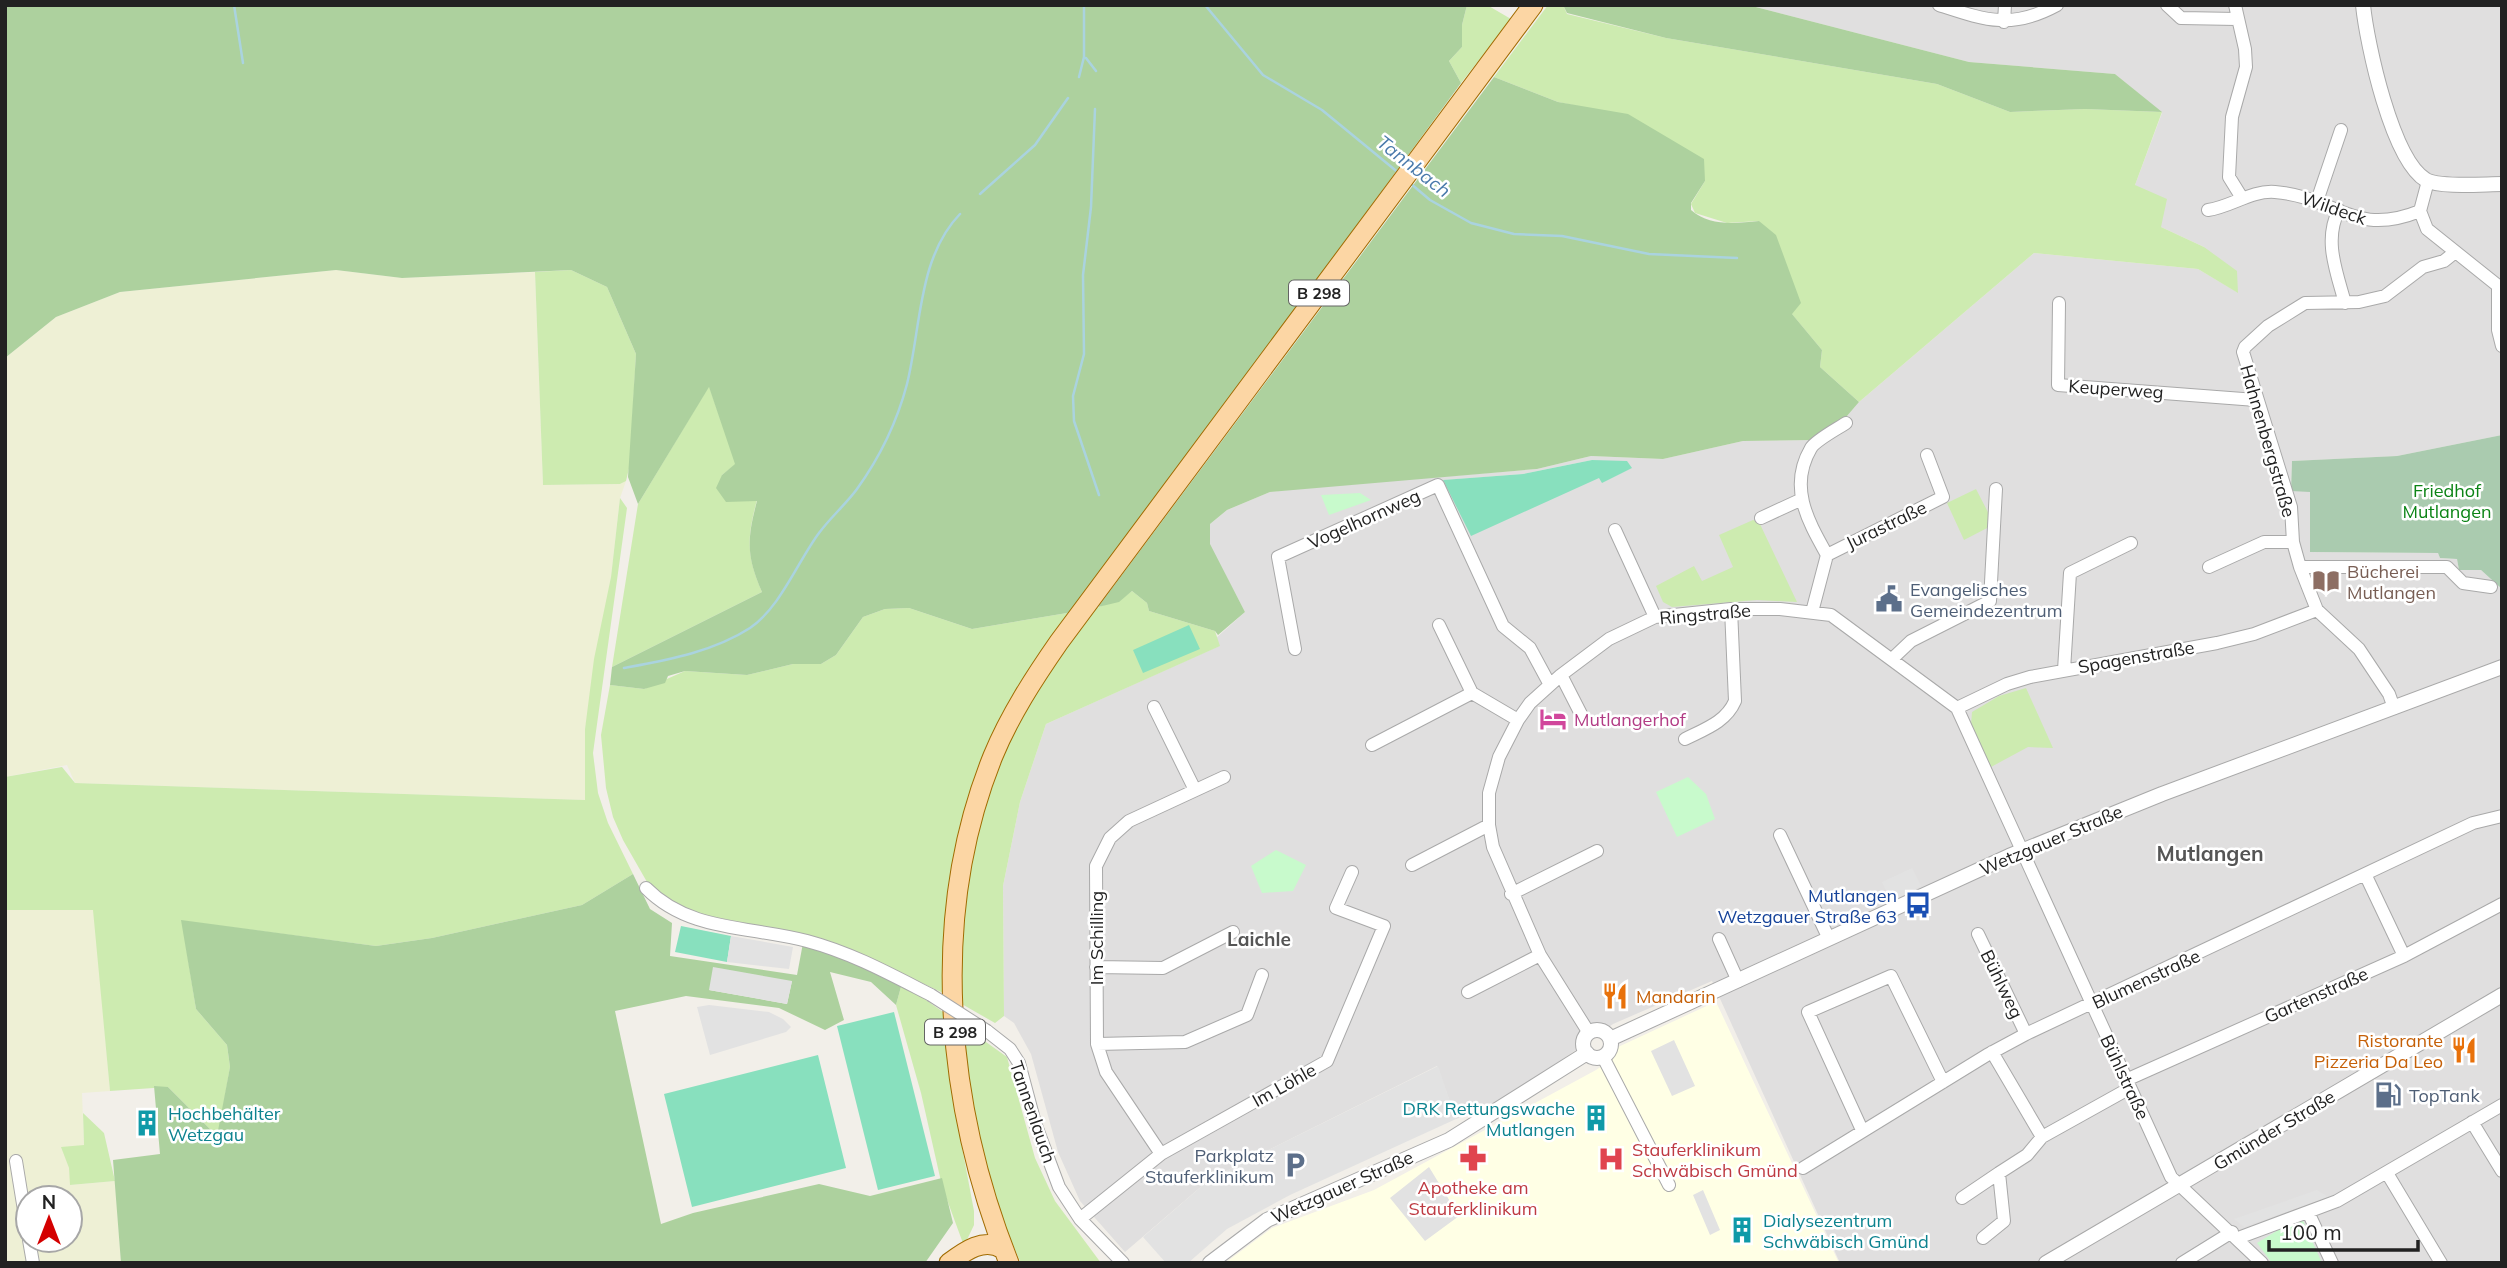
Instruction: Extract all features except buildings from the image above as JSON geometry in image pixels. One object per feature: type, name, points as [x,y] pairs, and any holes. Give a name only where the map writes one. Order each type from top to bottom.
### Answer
[{"type":"main road","name":"B 298","points":[[1006,1256],[985,1196],[968,1130],[955,1042],[954,949],[962,865],[985,779],[1011,719],[1045,662],[1533,5]]},
{"type":"main road","points":[[967,1256],[981,1223],[985,1196]]},
{"type":"main road","points":[[949,1263],[967,1256],[1006,1256]]},
{"type":"street","points":[[1938,5],[2004,22],[2035,17],[2057,5]]},
{"type":"street","points":[[2004,22],[2005,5]]},
{"type":"street","points":[[2166,5],[2181,18],[2236,12],[2245,49],[2246,67],[2232,117],[2229,177],[2242,198]]},
{"type":"street","points":[[2363,5],[2373,68],[2408,159],[2428,181],[2502,184]]},
{"type":"street","points":[[2317,201],[2341,130]]},
{"type":"street","points":[[2428,181],[2420,211],[2427,229],[2500,289],[2498,330],[2502,346]]},
{"type":"street","name":"Wildeck","points":[[2208,211],[2229,206],[2242,198],[2271,192],[2299,195],[2368,222],[2385,222],[2420,211]]},
{"type":"street","points":[[2339,211],[2332,224],[2330,239],[2345,303]]},
{"type":"street","name":"Hahnenbergstraße","points":[[2394,708],[2389,694],[2359,649],[2318,610],[2293,542],[2291,508],[2243,352],[2245,346],[2268,326],[2305,303],[2345,303],[2385,296],[2424,267],[2444,261],[2454,253]]},
{"type":"street","name":"Keuperweg","points":[[2059,303],[2058,385],[2256,400]]},
{"type":"street","points":[[1812,612],[1827,555],[1800,500],[1803,474],[1811,446],[1846,423]]},
{"type":"street","name":"Jurastraße","points":[[1827,555],[1943,497],[1927,455]]},
{"type":"street","name":"Vogelhornweg","points":[[1295,649],[1278,557],[1438,485],[1503,626],[1530,648],[1550,685]]},
{"type":"street","points":[[1892,659],[1911,641],[1990,601],[1996,489]]},
{"type":"street","points":[[1761,518],[1800,500]]},
{"type":"street","points":[[1615,530],[1656,617]]},
{"type":"street","points":[[2209,567],[2264,542],[2293,542]]},
{"type":"street","points":[[2064,670],[2070,573],[2131,544]]},
{"type":"street","points":[[2300,566],[2447,566],[2463,583],[2491,587]]},
{"type":"street","points":[[1685,738],[1720,721],[1731,710],[1735,701],[1731,609]]},
{"type":"street","name":"Ringstraße","points":[[1589,1033],[1540,955],[1511,894],[1489,825],[1489,793],[1499,757],[1530,703],[1561,675],[1609,639],[1656,617],[1731,609],[1831,615],[1956,708],[2021,852]]},
{"type":"street","name":"Spagenstraße","points":[[1956,708],[2007,684],[2064,670],[2217,643],[2254,634],[2318,610]]},
{"type":"street","points":[[1439,625],[1472,692],[1518,720]]},
{"type":"street","name":"Wetzgauer Straße","points":[[1610,1039],[2021,852],[2162,794],[2502,667]]},
{"type":"street","points":[[1561,675],[1584,720]]},
{"type":"street","points":[[1372,745],[1472,692]]},
{"type":"street","points":[[1154,706],[1195,790]]},
{"type":"street","name":"Im Schilling","points":[[1161,1154],[1106,1072],[1097,1044],[1096,866],[1110,838],[1129,821],[1224,777]]},
{"type":"street","name":"Blumenstraße","points":[[1803,1168],[1862,1130],[2026,1034],[2366,876],[2473,823],[2502,816]]},
{"type":"street","points":[[1412,865],[1489,825]]},
{"type":"street","points":[[1780,835],[1829,939]]},
{"type":"street","points":[[1511,894],[1597,851]]},
{"type":"street","name":"Bühlstraße","points":[[2021,852],[2175,1181]]},
{"type":"street","name":"Im Löhle","points":[[1080,1219],[1161,1154],[1327,1062],[1384,926],[1336,908],[1352,872]]},
{"type":"street","points":[[2366,876],[2404,956]]},
{"type":"street","name":"Tannenlauch","points":[[646,888],[661,904],[689,919],[807,941],[868,962],[931,995],[1010,1049],[1019,1063],[1035,1123],[1059,1187],[1080,1219],[1123,1263]]},
{"type":"street","name":"Gartenstraße","points":[[1962,1198],[2027,1154],[2042,1137],[2128,1084],[2404,956],[2502,904]]},
{"type":"street","points":[[1096,967],[1163,968],[1233,932]]},
{"type":"street","name":"Bühlweg","points":[[1978,933],[2026,1034]]},
{"type":"street","points":[[1718,939],[1738,981]]},
{"type":"street","points":[[1468,992],[1540,955]]},
{"type":"street","points":[[1097,1044],[1185,1042],[1247,1014],[1262,975]]},
{"type":"street","points":[[1862,1130],[1808,1012],[1891,976],[1943,1082]]},
{"type":"street","name":"Gmünder Straße","points":[[2046,1263],[2175,1181],[2502,995]]},
{"type":"street","points":[[1602,1057],[1611,1047],[1610,1039],[1601,1031],[1589,1033],[1584,1040],[1587,1053],[1602,1057],[1669,1185]]},
{"type":"street","points":[[1992,1052],[2042,1137]]},
{"type":"street","name":"Wetzgauer Straße","points":[[1210,1263],[1268,1220],[1449,1140],[1587,1053]]},
{"type":"street","points":[[2182,1263],[2235,1235],[2337,1201],[2502,1105]]},
{"type":"street","points":[[2472,1122],[2502,1171]]},
{"type":"street","points":[[16,1161],[20,1184]]},
{"type":"street","points":[[1983,1238],[2004,1221],[1999,1173]]},
{"type":"street","points":[[2387,1173],[2441,1263]]},
{"type":"street","points":[[2175,1181],[2262,1263]]},
{"type":"street","points":[[2308,1212],[2332,1263]]},
{"type":"shaded area","points":[[1748,5],[2502,5],[2502,435],[2397,456],[2292,461],[2291,490],[2310,491],[2310,552],[2438,553],[2440,558],[2457,559],[2459,570],[2481,570],[2502,589],[2502,1263],[1840,1263],[1712,981],[1613,1024],[1500,1103],[1456,1119],[1437,1066],[1210,1179],[1125,1252],[1080,1201],[1058,1152],[1031,1054],[1014,1023],[1004,1016],[1003,886],[1020,802],[1046,724],[1219,646],[1215,639],[1245,612],[1209,544],[1210,524],[1227,510],[1270,492],[1537,469],[1591,456],[1663,459],[1743,441],[1813,440],[1841,423],[1859,402],[2034,253],[2198,269],[2237,292],[2204,247],[2161,227],[2135,185],[2162,113],[2115,74],[1969,62]],"holes":[[[1592,460],[1631,468],[1603,482],[1599,477],[1444,480],[1523,474]]]},
{"type":"shaded area","points":[[336,270],[402,278],[535,272],[543,485],[620,484],[626,481],[620,498],[611,577],[585,729],[585,800],[75,783],[67,765],[5,777],[5,358],[56,317],[120,292]]},
{"type":"shaded area","points":[[1912,868],[1921,886],[1891,901],[1882,882]]},
{"type":"shaded area","points":[[5,910],[94,910],[110,1091],[82,1093],[84,1146],[62,1148],[71,1184],[14,1184],[14,1254],[84,1254],[82,1184],[115,1181],[121,1263],[5,1263]]},
{"type":"shaded area","points":[[731,936],[793,947],[789,969],[727,962]]},
{"type":"shaded area","points":[[713,967],[792,981],[787,1004],[709,990]]},
{"type":"shaded area","name":"Stauferklinikum Schwäbisch Gmünd","points":[[1713,1003],[1717,1004],[1839,1263],[1225,1263],[1272,1228],[1374,1190],[1596,1070],[1614,1058],[1618,1047]]},
{"type":"shaded area","points":[[709,1005],[769,1012],[783,1019],[791,1027],[786,1032],[710,1055],[697,1007]]},
{"type":"shaded area","points":[[1674,1040],[1695,1086],[1672,1096],[1651,1051]]},
{"type":"shaded area","name":"Parkplatz Stauferklinikum","points":[[1438,1066],[1456,1119],[1290,1195],[1227,1229],[1188,1263],[1166,1263],[1143,1237],[1210,1179]]},
{"type":"shaded area","points":[[1429,1167],[1459,1216],[1425,1241],[1390,1198]]},
{"type":"shaded area","points":[[1703,1190],[1720,1230],[1710,1235],[1693,1195]]},
{"type":"shaded area","points":[[2317,1190],[2328,1197],[2244,1227],[2234,1219]]},
{"type":"green space","points":[[5,5],[1467,5],[1462,25],[1462,47],[1449,61],[1461,83],[1073,612],[972,629],[909,608],[885,609],[863,617],[836,655],[821,664],[793,664],[747,675],[685,671],[668,676],[665,683],[644,689],[610,685],[612,667],[762,592],[753,568],[750,547],[751,526],[757,501],[726,502],[716,488],[722,475],[735,464],[709,387],[638,504],[628,477],[636,354],[607,287],[571,270],[402,278],[336,270],[120,292],[56,317],[5,358]]},
{"type":"green space","points":[[1467,5],[1487,5],[1511,19],[1461,83],[1449,61],[1462,47],[1462,25]]},
{"type":"green space","points":[[1548,5],[1563,5],[1567,14],[1666,38],[1937,84],[2010,112],[2085,109],[2162,112],[2135,185],[2167,199],[2161,227],[2204,247],[2237,271],[2238,293],[2198,269],[2034,253],[1859,402],[1820,367],[1822,350],[1791,313],[1759,221],[1727,223],[1695,213],[1691,204],[1705,181],[1592,109],[1558,102],[1494,77]]},
{"type":"green space","points":[[1563,5],[1748,5],[1969,62],[2115,74],[2162,112],[2085,109],[2010,112],[1937,84],[1666,38],[1567,13]]},
{"type":"green space","points":[[1494,77],[1558,102],[1628,114],[1704,159],[1705,181],[1691,203],[1691,210],[1715,221],[1759,221],[1776,235],[1801,303],[1792,314],[1822,350],[1820,367],[1859,402],[1841,423],[1813,440],[1743,441],[1663,459],[1591,456],[1537,469],[1270,492],[1227,510],[1210,524],[1210,544],[1245,612],[1218,635],[1215,631],[1149,611],[1147,603],[1132,591],[1119,602],[1098,607]]},
{"type":"green space","points":[[571,270],[607,287],[636,354],[630,464],[626,481],[620,484],[543,485],[535,272]]},
{"type":"green space","points":[[709,386],[736,464],[722,475],[757,500],[751,525],[750,546],[753,567],[762,592],[612,667],[638,504]]},
{"type":"green space","name":"Friedhof Mutlangen","points":[[2502,435],[2502,589],[2481,570],[2459,570],[2457,559],[2440,558],[2438,553],[2310,552],[2310,492],[2291,491],[2292,461],[2397,456]]},
{"type":"green space","points":[[1592,460],[1627,461],[1632,468],[1602,483],[1599,478],[1471,536],[1443,480],[1523,474]]},
{"type":"green space","points":[[1976,489],[1991,518],[1991,526],[1964,540],[1947,503]]},
{"type":"green space","points":[[1360,493],[1371,500],[1329,515],[1321,495]]},
{"type":"green space","points":[[620,498],[627,508],[593,753],[598,793],[608,823],[633,874],[582,905],[432,938],[376,946],[182,921],[196,1009],[227,1045],[230,1067],[218,1137],[168,1087],[110,1091],[93,910],[5,910],[5,777],[62,767],[75,783],[585,800],[585,729],[594,659],[611,577]]},
{"type":"green space","points":[[1753,520],[1759,522],[1797,602],[1757,600],[1672,607],[1663,602],[1656,586],[1694,566],[1702,581],[1733,567],[1719,535]]},
{"type":"green space","points":[[1132,591],[1147,603],[1149,611],[1215,631],[1220,646],[1046,724],[1020,802],[1003,886],[1004,1016],[995,1023],[960,1003],[970,873],[989,795],[1003,757],[1022,718],[1069,637],[1096,609]]},
{"type":"green space","points":[[909,608],[972,629],[1073,612],[1015,696],[946,924],[943,993],[857,952],[784,931],[694,913],[651,889],[613,817],[606,788],[601,735],[610,685],[644,689],[685,671],[747,675],[793,664],[821,664],[836,655],[863,617],[885,609]]},
{"type":"green space","points":[[1189,625],[1200,649],[1143,673],[1133,650]]},
{"type":"green space","points":[[2026,688],[2053,748],[2028,747],[1991,767],[1971,725],[1972,712],[1999,696]]},
{"type":"green space","points":[[1688,777],[1706,794],[1715,819],[1677,837],[1656,792]]},
{"type":"green space","points":[[1276,850],[1306,865],[1293,891],[1262,893],[1251,866]]},
{"type":"green space","points":[[633,874],[650,909],[672,923],[670,956],[797,975],[803,943],[902,983],[896,1005],[871,982],[830,972],[844,1020],[825,1030],[779,1008],[686,996],[615,1011],[661,1224],[693,1213],[819,1184],[870,1196],[942,1178],[953,1223],[925,1263],[121,1263],[113,1160],[160,1154],[154,1086],[168,1087],[217,1136],[230,1067],[227,1045],[196,1009],[181,920],[376,946],[432,938],[582,905]],"holes":[[[792,981],[787,1004],[709,990]]]},
{"type":"green space","points":[[681,926],[731,936],[727,962],[675,952]]},
{"type":"green space","points":[[902,983],[943,1012],[952,1094],[974,1211],[974,1225],[964,1246],[942,1186],[921,1093],[896,1005]]},
{"type":"green space","points":[[894,1012],[935,1176],[878,1190],[837,1026]]},
{"type":"green space","points":[[962,1025],[1007,1057],[1035,1158],[1055,1201],[1101,1263],[1021,1263],[998,1206],[981,1147],[969,1086]]},
{"type":"green space","points":[[818,1055],[846,1168],[692,1207],[664,1094]]},
{"type":"green space","points":[[83,1113],[104,1133],[115,1181],[70,1184],[69,1168],[61,1147],[84,1145]]},
{"type":"green space","points":[[2301,1216],[2322,1263],[2272,1263],[2257,1243]]},
{"type":"waterway","points":[[234,5],[243,63]]},
{"type":"waterway","points":[[1079,77],[1084,57],[1084,5]]},
{"type":"waterway","name":"Tannbach","points":[[1205,5],[1263,75],[1322,110],[1400,174]]},
{"type":"waterway","points":[[1086,58],[1096,71]]},
{"type":"waterway","points":[[980,194],[1035,145],[1068,98]]},
{"type":"waterway","points":[[1095,109],[1091,207],[1083,275],[1084,354],[1073,396],[1074,421],[1099,495]]},
{"type":"waterway","name":"Tannbach","points":[[1410,183],[1430,200],[1471,223],[1514,234],[1562,236],[1649,254],[1737,258]]},
{"type":"waterway","points":[[624,668],[673,658],[721,643],[750,628],[779,597],[811,544],[853,495],[887,439],[907,384],[928,272],[946,231],[960,214]]},
{"type":"place","name":"Bücherei Mutlangen","points":[[2326,581]]},
{"type":"place","name":"Evangelisches Gemeindezentrum","points":[[1889,599]]},
{"type":"place","name":"Mutlangerhof","points":[[1553,719]]},
{"type":"place","name":"Mutlangen Wetzgauer Straße 63","points":[[1918,905]]},
{"type":"place","name":"Mandarin","points":[[1615,996]]},
{"type":"place","name":"Ristorante Pizzeria Da Leo","points":[[2464,1050]]},
{"type":"place","name":"TopTank","points":[[2388,1095]]},
{"type":"place","name":"DRK Rettungswache Mutlangen","points":[[1596,1118]]},
{"type":"place","name":"Hochbehälter Wetzgau","points":[[147,1123]]},
{"type":"place","name":"Apotheke am Stauferklinikum","points":[[1473,1158]]},
{"type":"place","name":"Stauferklinikum Schwäbisch Gmünd","points":[[1611,1159]]},
{"type":"place","name":"Parkplatz Stauferklinikum","points":[[1295,1165]]},
{"type":"place","name":"Dialysezentrum Schwäbisch Gmünd","points":[[1742,1230]]},
{"type":"district","name":"Mutlangen","points":[[2210,853]]},
{"type":"district","name":"Laichle","points":[[1259,939]]}]
